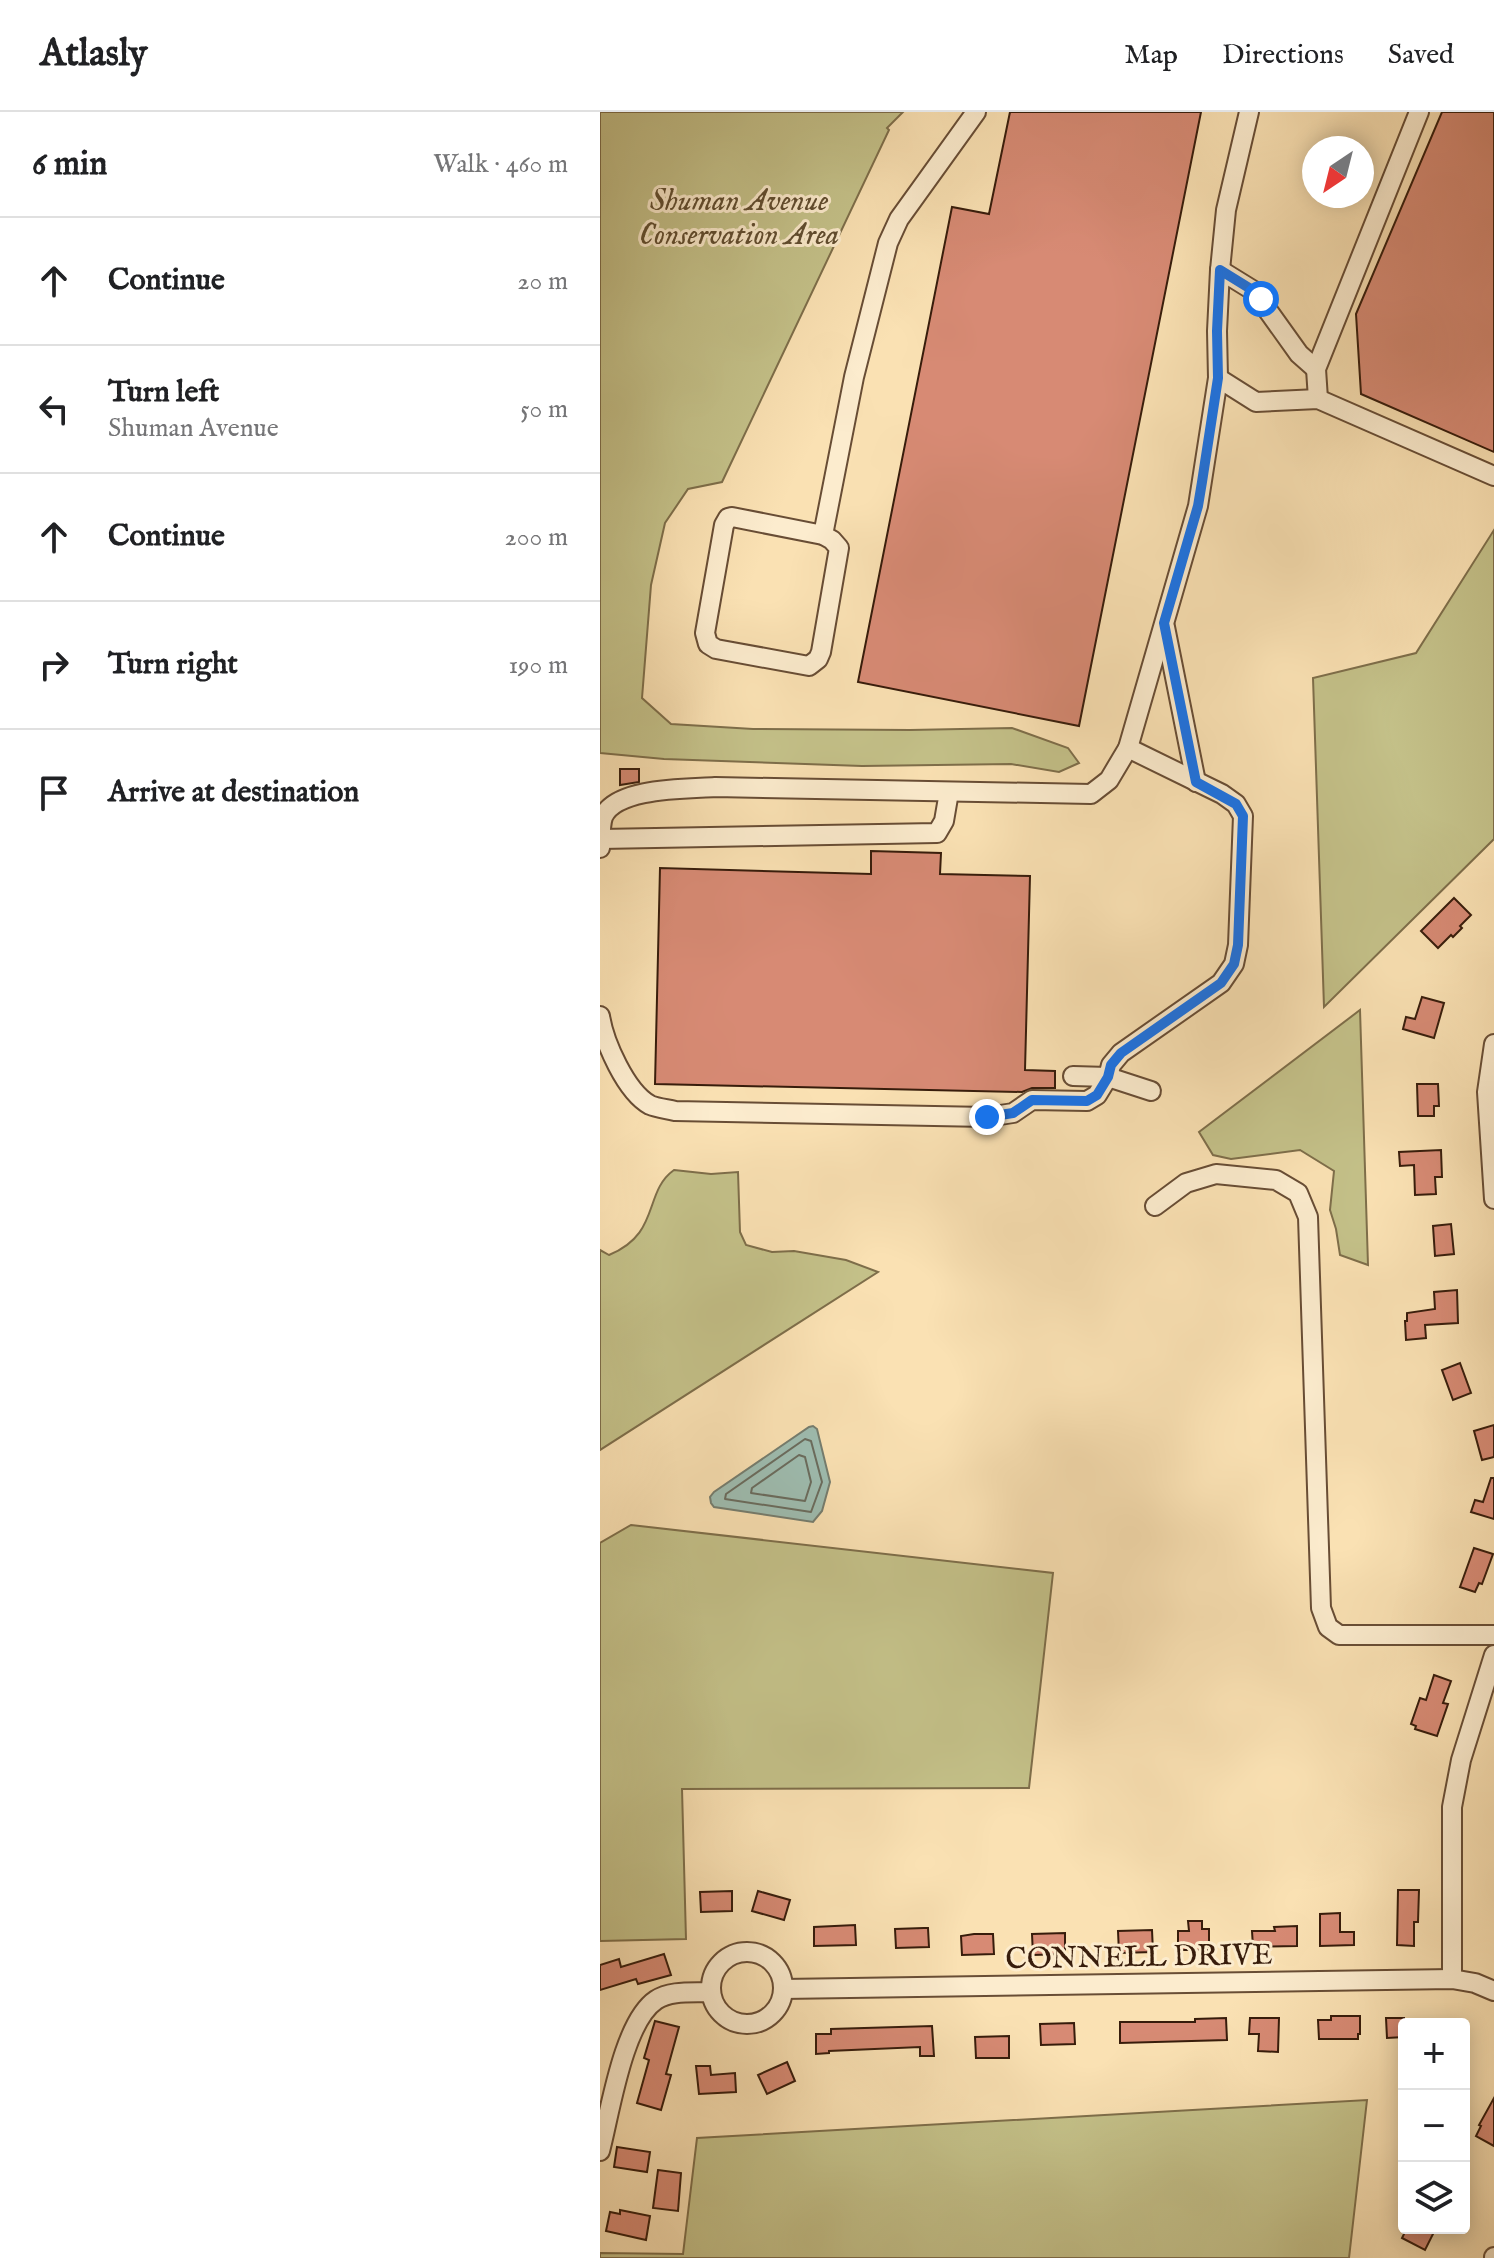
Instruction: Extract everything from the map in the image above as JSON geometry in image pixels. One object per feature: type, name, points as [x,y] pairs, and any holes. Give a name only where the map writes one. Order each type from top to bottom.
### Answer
[{"type":"street","points":[[823,535],[854,377],[888,243],[899,219],[976,112]]},
{"type":"street","points":[[600,848],[603,815],[632,796],[662,791],[715,787],[1091,794],[1109,780],[1128,748],[1198,506],[1218,378],[1217,331],[1226,210],[1249,112]]},
{"type":"street","points":[[1318,399],[1316,369],[1419,112]]},
{"type":"street","points":[[1220,270],[1254,291],[1299,354],[1316,369]]},
{"type":"street","points":[[1218,378],[1256,402],[1318,399],[1494,476]]},
{"type":"street","points":[[737,517],[823,535],[839,548],[821,652],[814,663],[803,666],[716,649],[708,644],[705,633],[724,525],[728,518],[737,517]]},
{"type":"street","points":[[1164,623],[1196,782]]},
{"type":"street","points":[[600,1016],[618,1067],[632,1091],[651,1106],[675,1111],[987,1117],[1013,1113],[1032,1100],[1087,1101],[1097,1095],[1111,1065],[1121,1053],[1221,983],[1234,964],[1238,945],[1243,816],[1236,804],[1128,748]]},
{"type":"street","points":[[601,839],[937,833],[944,821],[949,792]]},
{"type":"street","points":[[1494,1044],[1487,1092],[1494,1199]]},
{"type":"street","points":[[1073,1076],[1108,1077],[1151,1091]]},
{"type":"street","points":[[1155,1206],[1186,1183],[1216,1174],[1276,1180],[1298,1193],[1308,1217],[1321,1608],[1328,1627],[1339,1635],[1494,1635]]},
{"type":"street","points":[[1452,1979],[1452,1807],[1461,1760],[1494,1655]]},
{"type":"street","points":[[751,1952],[761,1955],[777,1969],[783,1989],[771,2015],[744,2024],[725,2017],[713,2002],[711,1992],[712,1981],[721,1963],[730,1956],[751,1952]]},
{"type":"street","name":"CONNELL DRIVE","points":[[783,1989],[1452,1979],[1475,1983],[1494,1991]]},
{"type":"street","points":[[600,2151],[630,2034],[645,2010],[656,2000],[670,1994],[711,1992]]},
{"type":"green space","name":"Shuman Avenue Conservation Area","points":[[600,112],[903,112],[887,128],[889,130],[722,482],[688,489],[665,523],[651,585],[642,698],[671,724],[753,729],[1012,728],[1068,748],[1079,763],[1059,772],[1011,764],[862,766],[664,759],[600,753]]},
{"type":"green space","points":[[1494,530],[1494,839],[1324,1007],[1313,678],[1416,653]]},
{"type":"green space","points":[[1360,1010],[1368,1265],[1340,1255],[1330,1210],[1334,1171],[1300,1150],[1231,1159],[1213,1155],[1199,1132]]},
{"type":"green space","points":[[674,1170],[711,1174],[738,1172],[740,1232],[746,1245],[772,1252],[794,1251],[846,1260],[878,1272],[600,1450],[600,1250],[609,1255],[637,1236],[664,1179]]},
{"type":"green space","points":[[631,1525],[1053,1573],[1029,1788],[682,1789],[686,1939],[600,1941],[600,1543]]},
{"type":"green space","points":[[1367,2100],[1349,2258],[600,2258],[600,2253],[683,2254],[697,2138]]},
{"type":"water","points":[[813,1426],[817,1429],[830,1482],[822,1511],[813,1522],[714,1507],[710,1497],[714,1492]]},
{"type":"building","points":[[1010,112],[1201,112],[1079,726],[858,682],[952,207],[989,214]]},
{"type":"building","points":[[1442,112],[1494,112],[1494,452],[1361,394],[1356,314]]},
{"type":"building","points":[[620,769],[639,769],[639,782],[620,785]]},
{"type":"building","points":[[871,851],[941,853],[940,874],[1030,876],[1025,1070],[1055,1071],[1055,1088],[1032,1088],[1022,1092],[655,1084],[660,868],[871,874]]},
{"type":"building","points":[[1454,898],[1471,915],[1453,937],[1451,935],[1438,948],[1421,931]]},
{"type":"building","points":[[1422,997],[1444,1003],[1434,1038],[1403,1029],[1406,1017],[1415,1019]]},
{"type":"building","points":[[1417,1084],[1438,1084],[1439,1106],[1434,1106],[1434,1116],[1418,1116]]},
{"type":"building","points":[[1441,1150],[1442,1177],[1435,1177],[1436,1194],[1415,1195],[1414,1165],[1400,1166],[1399,1152]]},
{"type":"building","points":[[1451,1224],[1454,1254],[1435,1256],[1433,1226]]},
{"type":"building","points":[[1457,1290],[1458,1323],[1425,1325],[1426,1338],[1406,1340],[1407,1313],[1435,1309],[1434,1292]]},
{"type":"building","points":[[1460,1363],[1471,1393],[1453,1400],[1442,1370]]},
{"type":"building","points":[[1494,1425],[1494,1457],[1482,1460],[1474,1431]]},
{"type":"building","points":[[1491,1478],[1494,1478],[1494,1519],[1471,1512],[1475,1500],[1483,1502]]},
{"type":"building","points":[[1474,1548],[1493,1554],[1482,1584],[1479,1583],[1475,1592],[1460,1587]]},
{"type":"building","points":[[1434,1675],[1451,1681],[1443,1703],[1448,1704],[1437,1736],[1415,1729],[1416,1726],[1411,1724],[1420,1698],[1426,1700]]},
{"type":"building","points":[[1398,1890],[1419,1890],[1414,1946],[1397,1945]]},
{"type":"building","points":[[732,1891],[732,1911],[701,1912],[700,1892]]},
{"type":"building","points":[[758,1891],[790,1900],[784,1920],[752,1911]]},
{"type":"building","points":[[1340,1913],[1340,1932],[1354,1932],[1354,1945],[1320,1946],[1320,1914]]},
{"type":"building","points":[[1188,1921],[1202,1921],[1202,1929],[1209,1929],[1209,1950],[1178,1950],[1178,1931],[1189,1931]]},
{"type":"building","points":[[855,1925],[856,1945],[814,1946],[814,1927]]},
{"type":"building","points":[[1297,1926],[1297,1946],[1253,1947],[1252,1931],[1275,1931],[1274,1927]]},
{"type":"building","points":[[928,1928],[929,1947],[896,1948],[895,1929]]},
{"type":"building","points":[[1152,1930],[1153,1952],[1119,1953],[1118,1931]]},
{"type":"building","points":[[1065,1933],[1065,1954],[1033,1955],[1032,1934]]},
{"type":"building","points":[[993,1934],[994,1954],[962,1955],[961,1936]]},
{"type":"building","points":[[664,1954],[671,1975],[638,1984],[636,1979],[600,1990],[600,1965],[619,1959],[621,1967]]},
{"type":"building","points":[[1331,2016],[1360,2016],[1358,2039],[1319,2039],[1318,2020],[1331,2020]]},
{"type":"building","points":[[1226,2018],[1227,2040],[1120,2043],[1120,2022],[1195,2022],[1195,2019]]},
{"type":"building","points":[[1250,2018],[1279,2018],[1278,2052],[1258,2051],[1259,2034],[1249,2034]]},
{"type":"building","points":[[1386,2018],[1398,2018],[1398,2037],[1387,2038]]},
{"type":"building","points":[[655,2021],[679,2027],[666,2074],[671,2075],[661,2110],[637,2103],[649,2060],[644,2058]]},
{"type":"building","points":[[1074,2023],[1075,2044],[1041,2045],[1040,2024]]},
{"type":"building","points":[[932,2026],[934,2056],[920,2056],[920,2047],[816,2054],[816,2034],[831,2034],[831,2029]]},
{"type":"building","points":[[1009,2036],[1009,2058],[976,2058],[975,2037]]},
{"type":"building","points":[[787,2062],[795,2081],[767,2094],[758,2075]]},
{"type":"building","points":[[696,2066],[710,2066],[711,2075],[735,2073],[736,2092],[699,2094]]},
{"type":"building","points":[[1494,2098],[1494,2146],[1476,2136]]},
{"type":"building","points":[[617,2147],[650,2152],[647,2172],[614,2167]]},
{"type":"building","points":[[658,2170],[681,2173],[678,2211],[653,2208]]},
{"type":"building","points":[[620,2210],[650,2216],[646,2240],[606,2231],[610,2212],[620,2214]]},
{"type":"building","points":[[1404,2234],[1433,2234],[1425,2250],[1402,2238]]},
{"type":"route","points":[[987,1117],[1013,1113],[1032,1100],[1087,1101],[1097,1095],[1111,1065],[1121,1053],[1221,983],[1234,964],[1238,945],[1243,816],[1236,804],[1196,782],[1164,623],[1202,482],[1218,378],[1220,270],[1254,291],[1261,299]]}]
